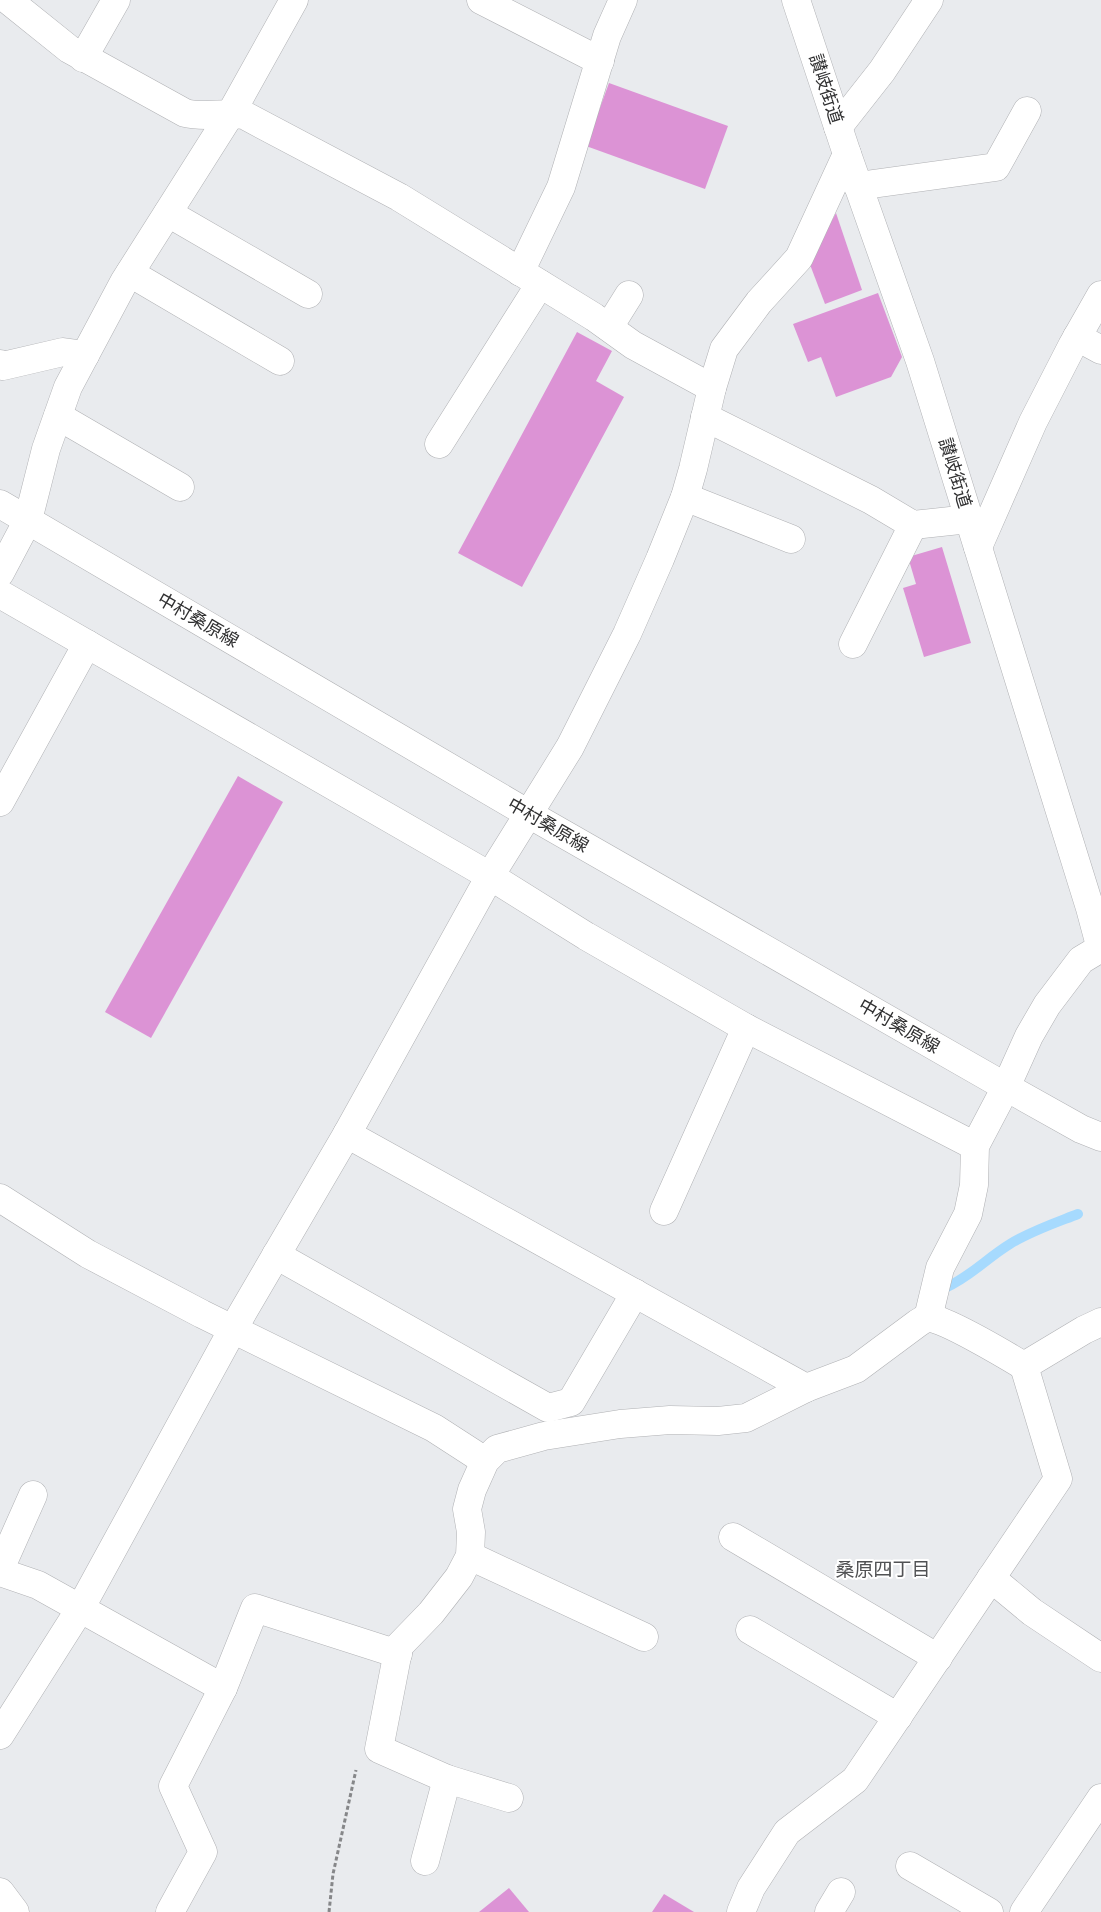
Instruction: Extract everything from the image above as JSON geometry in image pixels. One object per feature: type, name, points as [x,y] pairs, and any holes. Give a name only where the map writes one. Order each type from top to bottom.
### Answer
[{"type":"street","points":[[8,0],[52,37],[83,58],[185,112],[197,116],[231,113],[244,114],[382,188],[609,327],[633,345],[712,388]]},
{"type":"street","points":[[83,58],[116,0]]},
{"type":"street","points":[[0,573],[28,520],[46,449],[68,387],[130,273],[231,113],[294,0]]},
{"type":"street","points":[[481,0],[517,8],[600,61]]},
{"type":"street","points":[[439,444],[530,278],[561,187],[607,36],[623,0]]},
{"type":"street","name":"讃岐街道","points":[[796,0],[858,186],[920,360],[978,547],[1095,901],[1101,949]]},
{"type":"street","points":[[838,127],[882,71],[929,0]]},
{"type":"street","points":[[858,186],[996,167],[1027,111]]},
{"type":"street","points":[[0,1735],[80,1608],[233,1329],[346,1134],[490,876],[527,813],[570,747],[603,684],[660,559],[685,497],[712,388],[724,350],[759,302],[799,258],[847,154]]},
{"type":"street","points":[[168,213],[308,294]]},
{"type":"street","points":[[130,273],[280,361]]},
{"type":"street","points":[[609,327],[629,295]]},
{"type":"street","points":[[978,547],[1033,422],[1101,295]]},
{"type":"street","points":[[1077,337],[1101,350]]},
{"type":"street","points":[[0,364],[3,366],[63,352],[86,355]]},
{"type":"street","points":[[58,416],[180,487]]},
{"type":"street","points":[[706,417],[871,500],[913,525],[969,519]]},
{"type":"street","points":[[685,497],[791,539]]},
{"type":"street","name":"中村桑原線","points":[[0,504],[527,813],[1080,1129],[1101,1136]]},
{"type":"street","points":[[853,644],[913,525]]},
{"type":"street","points":[[0,594],[490,876],[586,936],[746,1028],[974,1146]]},
{"type":"street","points":[[0,802],[87,644]]},
{"type":"street","points":[[928,1318],[940,1268],[968,1214],[974,1185],[974,1146],[1006,1087],[1029,1036],[1046,1005],[1081,960],[1101,949]]},
{"type":"street","points":[[664,1211],[746,1028]]},
{"type":"street","points":[[346,1134],[806,1388]]},
{"type":"street","points":[[0,1198],[88,1254],[233,1329],[434,1428],[485,1461]]},
{"type":"street","points":[[276,1255],[548,1408],[571,1402],[635,1293]]},
{"type":"street","points":[[509,1798],[447,1779],[379,1749],[399,1646],[431,1613],[459,1577],[470,1556],[471,1532],[467,1509],[472,1490],[485,1461],[497,1449],[544,1436],[620,1424],[670,1420],[718,1421],[746,1418],[806,1388],[856,1369],[918,1323],[928,1318],[955,1328],[1024,1366],[1058,1479],[855,1780],[787,1832],[751,1888],[741,1912]]},
{"type":"street","points":[[1024,1366],[1101,1322]]},
{"type":"street","points":[[33,1495],[0,1570],[38,1585],[223,1688]]},
{"type":"street","points":[[733,1537],[938,1658]]},
{"type":"street","points":[[470,1556],[644,1638]]},
{"type":"street","points":[[991,1578],[1032,1612],[1101,1658]]},
{"type":"street","points":[[170,1912],[203,1852],[173,1786],[223,1688],[255,1608],[398,1654]]},
{"type":"street","points":[[750,1630],[898,1717]]},
{"type":"street","points":[[425,1861],[447,1779]]},
{"type":"street","points":[[1024,1912],[1101,1798]]},
{"type":"street","points":[[910,1866],[989,1912]]},
{"type":"street","points":[[0,1892],[15,1912]]},
{"type":"path","points":[[329,1912],[333,1874],[357,1766]]},
{"type":"building","points":[[609,83],[728,126],[705,189],[586,146]]},
{"type":"building","points":[[836,213],[862,290],[825,304],[809,262]]},
{"type":"building","points":[[878,293],[902,357],[891,377],[836,397],[821,357],[808,362],[793,324]]},
{"type":"building","points":[[577,332],[612,351],[596,381],[624,397],[522,587],[458,553]]},
{"type":"building","points":[[942,547],[971,643],[924,657],[903,588],[916,584],[908,557]]},
{"type":"building","points":[[238,776],[283,802],[151,1038],[105,1012]]},
{"type":"building","points":[[509,1888],[529,1912],[479,1912]]},
{"type":"building","points":[[664,1894],[694,1912],[652,1912]]},
{"type":"waterway","points":[[945,1288],[954,1284],[1018,1239],[1078,1214]]},
{"type":"district","name":"桑原四丁目","points":[[883,1569]]}]
